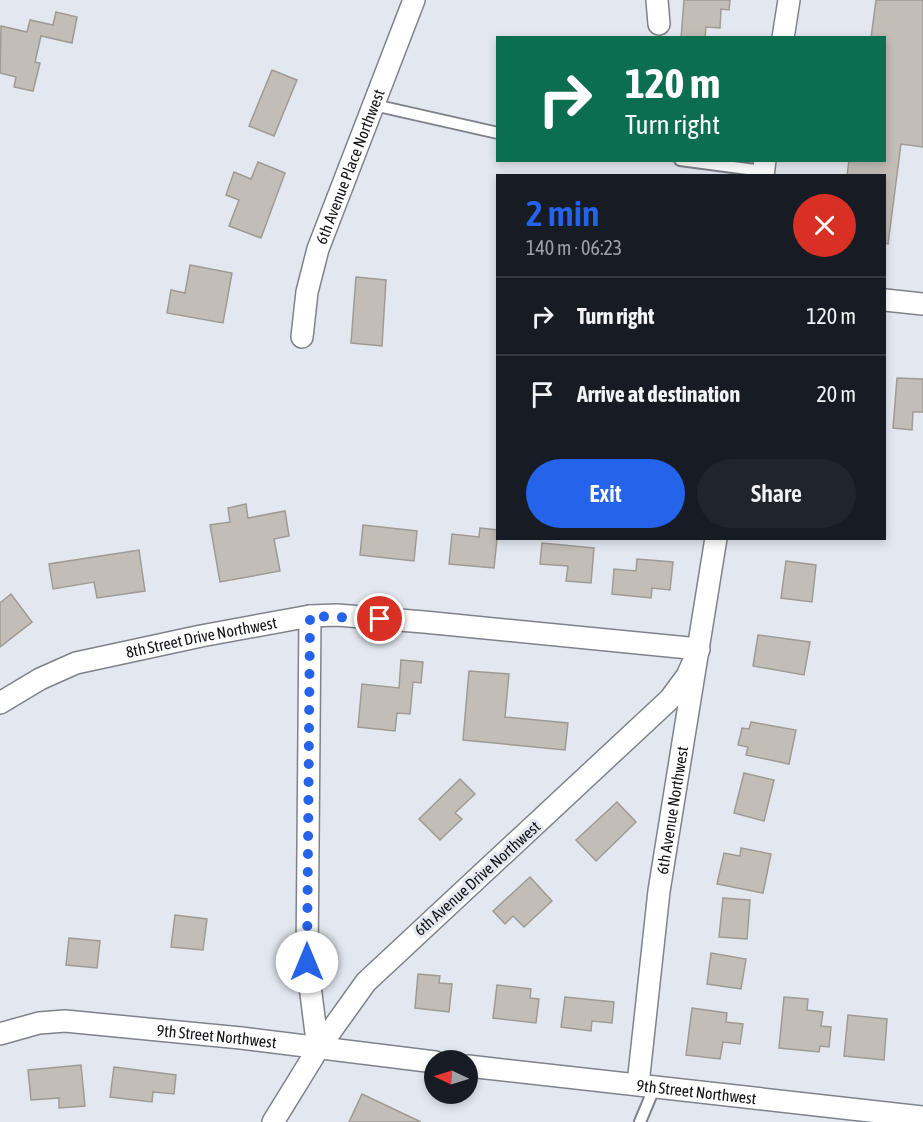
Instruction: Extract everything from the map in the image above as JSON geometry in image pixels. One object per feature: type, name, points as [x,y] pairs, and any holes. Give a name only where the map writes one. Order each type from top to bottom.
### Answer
[{"type":"street","name":"6th Avenue Place Northwest","points":[[302,337],[308,292],[318,249],[414,0]]},
{"type":"street","points":[[657,0],[659,24]]},
{"type":"street","points":[[783,36],[789,0]]},
{"type":"street","points":[[886,300],[923,304]]},
{"type":"street","name":"6th Avenue Northwest","points":[[646,1085],[659,891],[716,540]]},
{"type":"street","name":"8th Street Drive Northwest","points":[[0,703],[40,679],[76,663],[201,636],[310,616],[337,615],[424,622],[699,649]]},
{"type":"street","points":[[310,616],[307,962],[318,1049]]},
{"type":"street","name":"6th Avenue Drive Northwest","points":[[273,1122],[318,1049],[366,982],[670,699],[687,675],[699,649]]},
{"type":"street","name":"9th Street Northwest","points":[[0,1034],[39,1023],[65,1021],[424,1061]]},
{"type":"street","name":"9th Street Northwest","points":[[478,1067],[923,1117]]},
{"type":"lane","points":[[374,105],[496,133]]},
{"type":"lane","points":[[698,162],[763,169]]},
{"type":"lane","points":[[640,1122],[646,1085]]},
{"type":"building","points":[[684,0],[730,0],[729,10],[721,9],[720,28],[706,27],[705,36],[681,36]]},
{"type":"building","points":[[876,0],[923,0],[923,147],[901,144],[888,244],[886,243],[886,174],[847,174],[849,162],[886,162],[886,36],[871,36]]},
{"type":"building","points":[[56,12],[77,17],[72,43],[41,36],[35,62],[40,63],[33,91],[14,87],[16,77],[0,73],[1,26],[27,32],[30,20],[53,25]]},
{"type":"building","points":[[272,70],[297,80],[274,136],[249,126]]},
{"type":"building","points":[[258,162],[285,173],[261,238],[229,226],[239,200],[226,195],[234,172],[251,179]]},
{"type":"building","points":[[190,265],[232,273],[223,323],[167,313],[171,290],[185,293]]},
{"type":"building","points":[[356,277],[386,280],[382,346],[351,343]]},
{"type":"building","points":[[897,378],[923,379],[923,412],[913,412],[912,430],[893,428]]},
{"type":"building","points":[[246,504],[248,518],[285,511],[289,536],[274,539],[280,571],[220,582],[210,525],[230,522],[228,508]]},
{"type":"building","points":[[363,525],[417,531],[414,561],[360,555]]},
{"type":"building","points":[[480,528],[496,530],[494,568],[449,564],[452,534],[479,537]]},
{"type":"building","points":[[542,543],[594,548],[591,583],[566,581],[568,566],[540,564]]},
{"type":"building","points":[[139,550],[145,591],[97,598],[94,582],[53,589],[49,564]]},
{"type":"building","points":[[637,559],[673,562],[670,590],[652,588],[651,598],[612,594],[614,569],[636,571]]},
{"type":"building","points":[[786,561],[816,565],[812,602],[781,598]]},
{"type":"building","points":[[11,594],[32,622],[0,647],[0,603]]},
{"type":"building","points":[[758,635],[810,642],[804,675],[753,666]]},
{"type":"building","points":[[401,660],[423,662],[421,683],[413,682],[410,714],[397,713],[395,731],[358,727],[362,684],[399,688]]},
{"type":"building","points":[[469,671],[509,674],[505,717],[568,723],[565,750],[463,740]]},
{"type":"building","points":[[751,722],[796,730],[789,764],[746,755],[748,747],[738,745],[742,728],[749,729]]},
{"type":"building","points":[[744,773],[774,780],[764,821],[734,813]]},
{"type":"building","points":[[460,779],[475,794],[455,813],[462,819],[440,840],[419,819]]},
{"type":"building","points":[[617,802],[636,822],[596,861],[576,840]]},
{"type":"building","points":[[741,848],[771,854],[763,893],[717,884],[724,853],[740,856]]},
{"type":"building","points":[[530,877],[552,901],[524,927],[513,916],[505,924],[493,911]]},
{"type":"building","points":[[723,898],[750,900],[747,939],[719,937]]},
{"type":"building","points":[[175,915],[207,919],[203,950],[171,947]]},
{"type":"building","points":[[69,938],[100,941],[97,968],[66,965]]},
{"type":"building","points":[[711,953],[746,959],[741,989],[707,984]]},
{"type":"building","points":[[418,974],[440,976],[439,983],[452,984],[449,1012],[415,1008]]},
{"type":"building","points":[[497,985],[531,989],[530,998],[539,999],[536,1023],[493,1018]]},
{"type":"building","points":[[565,997],[614,1002],[612,1023],[592,1021],[591,1031],[561,1027]]},
{"type":"building","points":[[784,997],[808,999],[807,1010],[823,1012],[821,1026],[831,1027],[829,1047],[820,1046],[819,1052],[779,1048]]},
{"type":"building","points":[[692,1008],[727,1013],[726,1022],[743,1024],[740,1044],[723,1042],[720,1059],[686,1055]]},
{"type":"building","points":[[848,1015],[887,1019],[884,1060],[844,1056]]},
{"type":"building","points":[[81,1065],[85,1106],[59,1108],[59,1098],[31,1100],[28,1070]]},
{"type":"building","points":[[114,1067],[176,1075],[174,1094],[153,1092],[152,1102],[110,1097]]},
{"type":"building","points":[[362,1094],[421,1122],[349,1122]]},
{"type":"route","points":[[307,962],[306,826],[310,616],[337,615],[380,619]]}]
